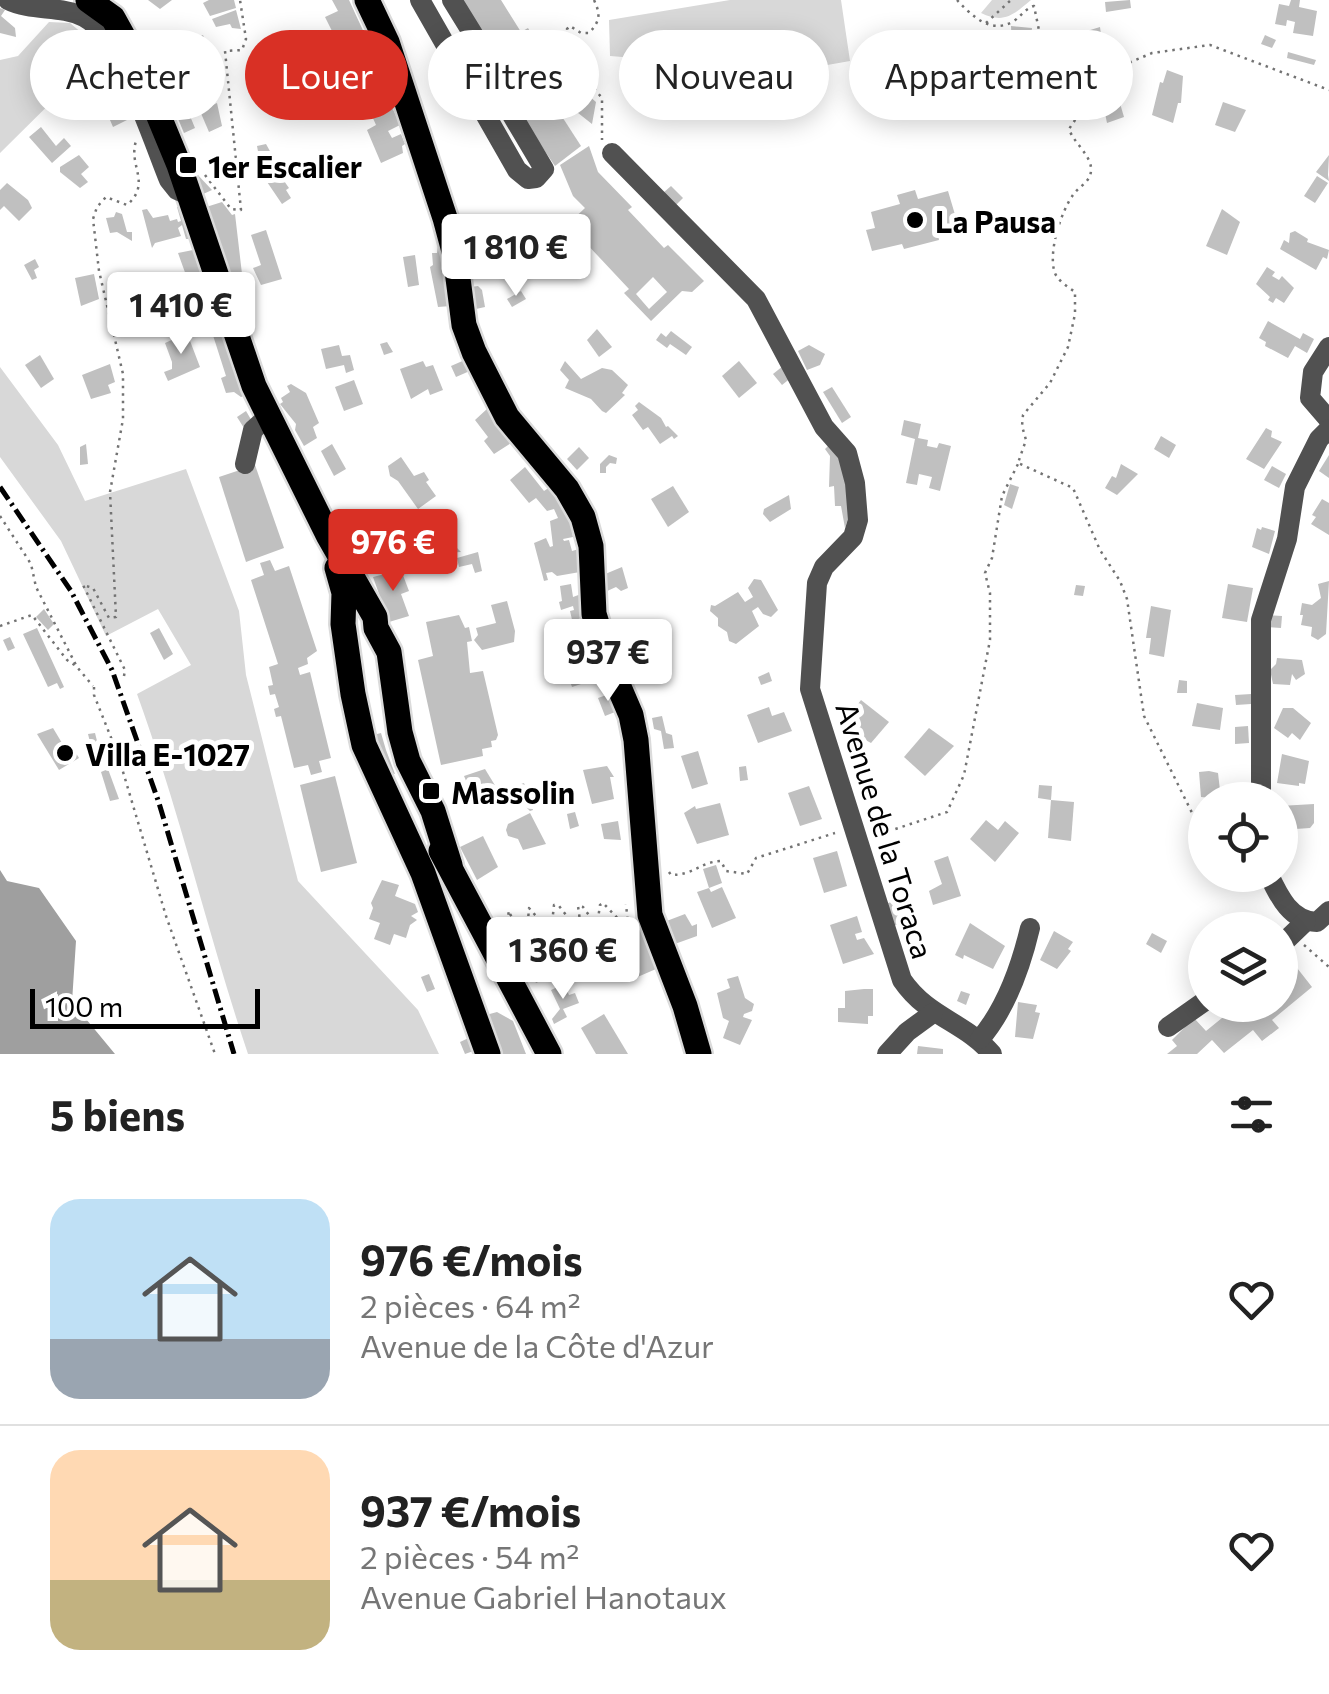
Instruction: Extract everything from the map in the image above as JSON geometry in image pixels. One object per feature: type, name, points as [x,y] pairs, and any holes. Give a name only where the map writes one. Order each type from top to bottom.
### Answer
[{"type":"main road","points":[[88,0],[112,18],[124,37],[190,196],[254,386],[328,535],[359,632],[353,694],[364,746],[423,874],[488,1054]]},
{"type":"main road","points":[[367,0],[386,42],[446,218],[464,325],[474,352],[506,417],[568,490],[584,517],[591,546],[594,614],[610,666],[632,715],[650,914],[699,1054]]},
{"type":"main road","points":[[359,632],[389,652],[408,761],[433,810],[450,865],[549,1054]]},
{"type":"street","points":[[8,0],[29,8],[77,14],[106,34],[169,180],[177,190],[190,196]]},
{"type":"street","points":[[420,0],[518,170],[528,180],[536,178],[544,169],[499,94],[497,73],[452,0]]},
{"type":"street","name":"Avenue de la Toraca","points":[[612,153],[756,299],[824,427],[847,453],[855,483],[858,520],[853,538],[824,567],[817,583],[810,689],[902,980],[933,1013],[986,1047],[1024,954],[1030,928]]},
{"type":"street","points":[[1329,347],[1312,372],[1310,398],[1329,420]]},
{"type":"street","points":[[245,464],[253,430],[268,416]]},
{"type":"street","points":[[1261,782],[1261,620],[1286,539],[1296,487],[1324,434]]},
{"type":"street","points":[[1279,892],[1286,905],[1306,921],[1317,922],[1329,912]]},
{"type":"street","points":[[1298,929],[1306,921]]},
{"type":"street","points":[[887,1054],[907,1032],[933,1013]]},
{"type":"street","points":[[1168,1027],[1188,1013]]},
{"type":"path","points":[[203,173],[231,209],[240,210],[224,50],[242,50],[246,39],[240,0]]},
{"type":"path","points":[[594,0],[599,22],[589,33],[570,26],[567,29],[588,81],[602,98],[601,138],[612,153]]},
{"type":"path","points":[[957,0],[973,18],[996,26],[1014,21],[1034,6]]},
{"type":"path","points":[[985,24],[1010,0]]},
{"type":"path","points":[[1035,0],[1039,30]]},
{"type":"path","points":[[1133,61],[1152,53],[1210,45],[1329,90]]},
{"type":"path","points":[[643,839],[670,875],[690,875],[709,861],[721,860],[726,870],[747,874],[756,858],[946,812],[964,775],[990,640],[990,593],[984,573],[992,558],[1002,496],[1026,440],[1023,416],[1050,383],[1068,347],[1075,314],[1075,292],[1054,271],[1054,250],[1067,209],[1091,170],[1088,158],[1069,129],[1073,120]]},
{"type":"path","points":[[124,676],[125,670],[83,585],[93,588],[109,618],[116,617],[110,492],[123,419],[122,374],[93,219],[106,197],[127,205],[136,198],[140,184],[134,145]]},
{"type":"path","points":[[1018,463],[1073,488],[1100,550],[1120,581],[1127,599],[1144,716],[1188,805]]},
{"type":"path","points":[[0,516],[31,564],[36,588],[78,667],[94,687],[166,916],[215,1054]]},
{"type":"path","points":[[0,626],[32,615],[67,660],[78,667]]},
{"type":"path","points":[[94,687],[103,685]]},
{"type":"path","points":[[85,696],[94,694]]},
{"type":"path","points":[[506,934],[510,936],[512,932],[508,911],[522,933],[527,933],[529,908],[551,933],[556,905],[578,930],[580,906],[596,926],[600,924],[601,903],[625,926],[627,904],[637,922],[641,923],[641,915],[650,914]]},
{"type":"shaded area","points":[[730,0],[841,0],[849,61],[829,65],[829,30],[619,30],[619,57],[610,56],[609,20]]},
{"type":"shaded area","points":[[992,0],[1031,0],[1013,14],[996,18],[981,13]]},
{"type":"shaded area","points":[[49,22],[70,23],[78,30],[42,30]]},
{"type":"shaded area","points":[[30,43],[30,120],[33,120],[0,153],[0,60],[18,56]]},
{"type":"shaded area","points":[[0,367],[58,445],[85,501],[186,469],[239,611],[246,675],[298,881],[418,1010],[439,1054],[248,1054],[137,694],[191,665],[158,609],[106,636],[61,541],[0,457]]},
{"type":"shaded area","points":[[0,870],[7,881],[39,888],[76,941],[72,1002],[115,1054],[0,1054]]},
{"type":"building","points":[[148,0],[172,0],[160,9]]},
{"type":"building","points":[[234,0],[236,8],[210,16],[203,3]]},
{"type":"building","points":[[332,0],[349,0],[363,30],[332,30],[325,17],[338,11]]},
{"type":"building","points":[[460,0],[501,0],[520,30],[479,30]]},
{"type":"building","points":[[1130,0],[1131,8],[1106,12],[1105,2]]},
{"type":"building","points":[[1291,0],[1300,0],[1299,7],[1317,11],[1313,36],[1293,33],[1295,22],[1287,20],[1286,26],[1275,24],[1279,4],[1289,6]]},
{"type":"building","points":[[0,8],[5,10],[1,16],[15,28],[16,37],[0,33]]},
{"type":"building","points":[[236,10],[241,29],[230,24],[216,27],[212,19]]},
{"type":"building","points":[[1265,35],[1276,40],[1272,48],[1261,44]]},
{"type":"building","points":[[1288,52],[1316,60],[1314,65],[1287,58]]},
{"type":"building","points":[[1167,70],[1183,76],[1181,103],[1173,123],[1152,115]]},
{"type":"building","points":[[1223,102],[1246,110],[1235,132],[1215,125]]},
{"type":"building","points":[[179,120],[192,120],[195,128],[184,133]]},
{"type":"building","points":[[204,120],[221,120],[222,126],[209,132]]},
{"type":"building","points":[[374,120],[398,120],[400,125],[388,131],[392,138],[401,134],[403,153],[381,163],[367,130],[376,125]]},
{"type":"building","points":[[524,120],[564,120],[581,146],[555,166]]},
{"type":"building","points":[[41,127],[56,146],[64,138],[71,146],[52,163],[29,137]]},
{"type":"building","points":[[266,144],[289,188],[286,190],[291,198],[282,204],[263,176],[266,156],[259,157],[257,146]]},
{"type":"building","points":[[589,146],[598,172],[632,207],[628,210],[664,248],[668,245],[704,281],[692,292],[682,291],[651,321],[624,293],[629,289],[568,224],[585,208],[573,196],[560,165]],"holes":[[[653,277],[667,292],[649,309],[636,294]]]},
{"type":"building","points":[[79,155],[89,167],[81,174],[88,182],[80,188],[60,172],[60,167]]},
{"type":"building","points":[[1329,155],[1328,175],[1329,181],[1316,172]]},
{"type":"building","points":[[196,173],[212,190],[201,195]]},
{"type":"building","points":[[1317,176],[1328,183],[1315,203],[1304,196]]},
{"type":"building","points":[[7,183],[32,208],[19,221],[4,206],[0,210],[0,190]]},
{"type":"building","points":[[671,186],[683,198],[676,205],[663,193]]},
{"type":"building","name":"La Pausa","points":[[915,190],[918,199],[948,191],[959,228],[938,234],[939,240],[904,249],[902,244],[872,251],[866,230],[875,228],[871,212],[900,204],[897,195]]},
{"type":"building","points":[[222,202],[235,214],[244,291],[253,329],[244,331],[203,208]]},
{"type":"building","points":[[183,205],[195,239],[186,239],[182,225],[178,228],[181,236],[155,243],[152,248],[142,210],[147,209],[153,218],[168,215],[170,221],[178,222],[181,221],[177,207]]},
{"type":"building","points":[[1222,209],[1240,222],[1227,255],[1206,246]]},
{"type":"building","points":[[116,212],[122,214],[127,232],[132,232],[132,241],[117,232],[110,233],[106,218],[114,217]]},
{"type":"building","points":[[266,230],[282,279],[261,285],[253,268],[261,265],[251,235]]},
{"type":"building","points":[[1295,231],[1307,242],[1329,250],[1327,259],[1323,257],[1316,270],[1280,249],[1284,240],[1289,243],[1290,233]]},
{"type":"building","points":[[439,236],[451,306],[438,307],[430,267]]},
{"type":"building","points":[[198,249],[216,308],[215,316],[210,318],[207,310],[198,313],[191,293],[197,291],[192,276],[187,278],[178,253]]},
{"type":"building","points":[[415,255],[419,285],[408,287],[403,257]]},
{"type":"building","points":[[35,259],[39,267],[34,270],[37,278],[32,280],[24,265]]},
{"type":"building","points":[[1267,267],[1275,272],[1272,276],[1279,280],[1282,276],[1294,288],[1284,303],[1276,298],[1273,303],[1268,300],[1270,297],[1256,284]]},
{"type":"building","points":[[94,274],[99,299],[81,306],[75,278]]},
{"type":"building","points":[[120,285],[123,300],[134,297],[140,317],[122,322],[112,287]]},
{"type":"building","points":[[478,286],[485,307],[467,311],[464,288]]},
{"type":"building","points":[[521,291],[526,299],[512,307],[507,299]]},
{"type":"building","points":[[1268,321],[1300,339],[1303,333],[1314,339],[1307,353],[1295,346],[1288,358],[1265,346],[1266,342],[1259,338]]},
{"type":"building","points":[[221,322],[246,395],[241,397],[234,392],[226,393],[221,378],[226,376],[210,326]]},
{"type":"building","points":[[597,329],[612,347],[599,357],[587,340]]},
{"type":"building","points":[[671,331],[692,347],[686,355],[656,340],[661,333],[666,337]]},
{"type":"building","points":[[187,333],[200,367],[168,381],[164,372],[172,369],[172,362],[165,343]]},
{"type":"building","points":[[387,342],[393,352],[384,355],[380,344]]},
{"type":"building","points":[[339,345],[342,356],[350,355],[354,370],[346,373],[344,365],[326,369],[321,349]]},
{"type":"building","points":[[809,345],[825,354],[820,365],[807,370],[798,351]]},
{"type":"building","points":[[40,355],[54,379],[41,388],[25,365]]},
{"type":"building","points":[[467,359],[472,370],[456,377],[451,366]]},
{"type":"building","points":[[423,361],[426,367],[433,365],[443,390],[430,395],[428,389],[411,399],[400,369]]},
{"type":"building","points":[[565,361],[581,379],[602,368],[612,370],[628,385],[622,393],[625,395],[606,413],[602,411],[591,399],[565,388],[569,380],[560,370]]},
{"type":"building","points":[[739,361],[757,383],[739,398],[722,376]]},
{"type":"building","points":[[110,364],[115,382],[108,385],[111,393],[91,399],[82,375]]},
{"type":"building","points":[[783,366],[792,377],[782,385],[773,374]]},
{"type":"building","points":[[354,380],[363,404],[344,411],[335,387]]},
{"type":"building","points":[[291,384],[306,393],[319,423],[313,427],[317,438],[304,446],[296,424],[280,404]]},
{"type":"building","points":[[832,387],[851,417],[842,423],[823,392]]},
{"type":"building","points":[[491,399],[494,420],[511,443],[494,454],[484,441],[488,437],[475,420],[488,408],[485,403]]},
{"type":"building","points":[[639,402],[678,436],[660,444],[648,427],[643,430],[632,415]]},
{"type":"building","points":[[246,411],[253,423],[244,428],[237,417]]},
{"type":"building","points":[[904,420],[921,424],[918,438],[928,440],[927,446],[951,446],[940,491],[929,488],[932,477],[919,474],[917,485],[906,483],[915,439],[901,435]]},
{"type":"building","points":[[1266,428],[1272,431],[1271,437],[1282,442],[1264,469],[1246,459]]},
{"type":"building","points":[[1161,436],[1176,445],[1169,458],[1154,449]]},
{"type":"building","points":[[832,442],[841,453],[851,509],[845,528],[841,506],[835,506],[834,486],[829,487],[830,456],[825,449]]},
{"type":"building","points":[[86,444],[88,464],[80,465],[80,447]]},
{"type":"building","points":[[332,444],[346,469],[334,476],[321,451]]},
{"type":"building","points":[[579,447],[589,458],[577,470],[567,459]]},
{"type":"building","points":[[609,455],[617,458],[616,464],[610,463],[606,473],[600,473],[600,464]]},
{"type":"building","points":[[1329,455],[1329,478],[1319,471]]},
{"type":"building","points":[[401,457],[414,476],[424,472],[436,496],[418,509],[390,476],[388,466]]},
{"type":"building","points":[[1121,464],[1138,474],[1117,495],[1105,488],[1112,476],[1116,478]]},
{"type":"building","points":[[255,465],[284,548],[246,562],[219,477]]},
{"type":"building","points":[[1272,466],[1286,474],[1279,488],[1264,480]]},
{"type":"building","points":[[525,467],[544,491],[550,487],[564,505],[568,504],[573,537],[563,539],[569,540],[572,551],[579,549],[580,572],[557,576],[546,573],[548,580],[544,581],[534,543],[546,538],[553,546],[550,521],[558,518],[554,509],[547,511],[536,498],[529,503],[510,480]]},
{"type":"building","points":[[1010,484],[1019,487],[1012,509],[1004,505]]},
{"type":"building","points":[[673,486],[689,512],[668,527],[651,499]]},
{"type":"building","points":[[789,495],[791,509],[770,522],[763,514],[764,509]]},
{"type":"building","points":[[1322,499],[1329,503],[1329,535],[1311,524]]},
{"type":"building","points":[[1257,528],[1275,531],[1269,554],[1252,547]]},
{"type":"building","points":[[454,545],[461,552],[445,553],[443,549]]},
{"type":"building","points":[[385,546],[391,559],[379,566],[372,553]]},
{"type":"building","points":[[478,552],[482,571],[475,573],[472,564],[459,567],[457,558]]},
{"type":"building","points":[[270,560],[275,571],[289,566],[317,651],[307,658],[308,664],[298,668],[300,675],[310,672],[331,758],[319,761],[322,772],[311,775],[308,765],[294,768],[281,716],[276,717],[274,709],[279,707],[275,694],[270,695],[268,686],[273,685],[269,667],[278,664],[251,580],[264,575],[260,563]]},
{"type":"building","points":[[622,567],[628,588],[621,591],[616,587],[605,592],[598,577]]},
{"type":"building","points":[[401,570],[409,591],[401,594],[409,616],[389,622],[373,577]]},
{"type":"building","points":[[754,579],[761,580],[778,610],[771,617],[758,607],[752,611],[759,626],[736,644],[718,626],[711,605],[738,592],[745,602],[753,597],[748,588]]},
{"type":"building","points":[[1329,581],[1326,634],[1318,640],[1311,636],[1312,627],[1301,625],[1302,603],[1312,605],[1321,598],[1318,584]]},
{"type":"building","points":[[571,584],[573,597],[581,594],[585,609],[579,611],[581,618],[576,620],[588,636],[588,652],[583,654],[593,680],[572,687],[560,651],[574,646],[567,626],[573,624],[570,611],[574,610],[573,606],[561,610],[559,602],[560,586]]},
{"type":"building","points":[[1228,584],[1253,588],[1247,622],[1222,618]]},
{"type":"building","points":[[1076,585],[1085,586],[1083,596],[1074,595]]},
{"type":"building","points":[[507,601],[514,642],[482,650],[474,640],[478,635],[476,628],[496,623],[491,605]]},
{"type":"building","points":[[1151,606],[1171,610],[1164,657],[1149,654],[1151,638],[1146,638]]},
{"type":"building","points":[[44,609],[54,624],[48,630],[36,617]]},
{"type":"building","points":[[459,615],[465,628],[469,627],[472,641],[467,642],[470,673],[483,671],[498,735],[491,741],[492,747],[482,749],[483,756],[441,765],[418,660],[433,656],[426,622]]},
{"type":"building","points":[[1267,615],[1282,616],[1281,628],[1267,627]]},
{"type":"building","points":[[37,628],[64,687],[60,689],[57,683],[48,687],[23,634]]},
{"type":"building","points":[[159,628],[173,654],[164,660],[150,633]]},
{"type":"building","points":[[10,637],[15,648],[8,651],[3,640]]},
{"type":"building","points":[[1277,658],[1302,660],[1305,674],[1296,680],[1292,674],[1290,685],[1273,684],[1270,670]]},
{"type":"building","points":[[769,672],[772,681],[761,685],[758,677]]},
{"type":"building","points":[[1179,680],[1187,681],[1187,693],[1177,693]]},
{"type":"building","points":[[612,693],[618,705],[613,707],[615,712],[605,716],[598,698]]},
{"type":"building","points":[[1251,694],[1251,704],[1236,705],[1235,695]]},
{"type":"building","points":[[861,700],[889,722],[871,743],[860,737],[850,722]]},
{"type":"building","points":[[1197,703],[1223,708],[1220,730],[1192,726]]},
{"type":"building","points":[[769,707],[772,716],[784,712],[792,731],[758,743],[747,715]]},
{"type":"building","points":[[1283,708],[1293,708],[1311,723],[1300,740],[1292,733],[1288,738],[1274,728]]},
{"type":"building","points":[[662,716],[674,748],[664,749],[661,731],[654,729],[652,718]]},
{"type":"building","points":[[1248,726],[1249,743],[1235,744],[1235,727]]},
{"type":"building","name":"Villa E-1027","points":[[53,728],[65,748],[71,745],[79,758],[59,770],[37,734]]},
{"type":"building","points":[[929,728],[954,746],[925,776],[904,757]]},
{"type":"building","points":[[95,733],[102,761],[95,762],[88,734]]},
{"type":"building","points":[[381,733],[395,774],[386,772],[373,735]]},
{"type":"building","points":[[698,751],[708,784],[692,789],[681,756]]},
{"type":"building","points":[[1282,754],[1309,761],[1305,784],[1277,782]]},
{"type":"building","points":[[607,766],[614,777],[610,777],[614,799],[592,804],[583,770]]},
{"type":"building","points":[[746,766],[748,780],[740,781],[739,767]]},
{"type":"building","points":[[108,769],[119,799],[110,801],[101,772]]},
{"type":"building","points":[[485,769],[496,787],[473,797],[464,776]]},
{"type":"building","points":[[1199,772],[1218,773],[1219,782],[1200,782]]},
{"type":"building","points":[[335,776],[357,863],[321,872],[300,785]]},
{"type":"building","points":[[524,783],[533,810],[530,811],[521,806],[513,787]]},
{"type":"building","points":[[1039,785],[1052,786],[1051,800],[1038,798]]},
{"type":"building","points":[[809,786],[822,819],[800,826],[788,793]]},
{"type":"building","points":[[1051,800],[1074,802],[1071,841],[1048,838]]},
{"type":"building","points":[[720,803],[729,835],[697,844],[684,813],[695,806],[696,809]]},
{"type":"building","points":[[1314,804],[1314,823],[1310,828],[1298,829],[1298,805]]},
{"type":"building","points":[[575,812],[579,826],[570,829],[567,814]]},
{"type":"building","points":[[530,813],[546,844],[523,850],[518,839],[508,836],[506,830],[508,824]]},
{"type":"building","points":[[986,820],[998,830],[1005,821],[1019,833],[995,862],[970,839]]},
{"type":"building","points":[[618,821],[621,840],[604,839],[601,824]]},
{"type":"building","points":[[483,836],[498,867],[477,880],[460,847]]},
{"type":"building","points":[[837,851],[847,886],[824,893],[813,858]]},
{"type":"building","points":[[948,856],[961,896],[933,905],[929,891],[942,884],[934,861]]},
{"type":"building","points":[[716,865],[722,883],[709,888],[703,869]]},
{"type":"building","points":[[382,880],[399,885],[395,896],[415,904],[418,912],[411,916],[417,920],[410,925],[406,938],[394,934],[390,945],[374,939],[380,923],[369,919],[371,903]]},
{"type":"building","points":[[722,887],[736,918],[712,928],[697,892]]},
{"type":"building","points":[[893,901],[897,912],[897,905],[908,902],[910,909],[904,910],[908,921],[893,926],[886,904]]},
{"type":"building","points":[[685,914],[692,926],[697,924],[697,936],[672,945],[664,922]]},
{"type":"building","points":[[857,916],[862,932],[855,934],[857,940],[864,938],[874,954],[843,964],[830,925]]},
{"type":"building","points":[[970,923],[1005,946],[993,969],[964,955],[963,959],[955,955]]},
{"type":"building","points":[[642,929],[656,969],[626,982],[613,950],[625,945],[622,938]]},
{"type":"building","points":[[1054,931],[1073,942],[1057,969],[1040,960]]},
{"type":"building","points":[[1152,933],[1167,941],[1161,953],[1146,944]]},
{"type":"building","points":[[523,938],[528,949],[536,945],[549,977],[536,983],[527,965],[530,960],[522,964],[509,940]]},
{"type":"building","points":[[1298,969],[1312,987],[1298,999]]},
{"type":"building","points":[[429,974],[435,989],[427,992],[421,977]]},
{"type":"building","points":[[738,976],[745,998],[754,1004],[752,1011],[744,1014],[752,1020],[740,1045],[723,1038],[729,1021],[723,1018],[717,993],[730,988],[727,979]]},
{"type":"building","points":[[564,984],[569,995],[575,993],[579,1003],[563,1009],[567,1017],[554,1024],[552,1019],[560,1009],[551,990]]},
{"type":"building","points":[[873,989],[873,1016],[868,1016],[868,1024],[838,1022],[838,1008],[845,1008],[845,991]]},
{"type":"building","points":[[961,991],[970,994],[966,1005],[957,1001]]},
{"type":"building","points":[[1018,1002],[1037,1005],[1035,1012],[1040,1013],[1033,1039],[1015,1037]]},
{"type":"building","points":[[497,1012],[513,1021],[526,1054],[501,1054],[486,1015]]},
{"type":"building","points":[[604,1014],[628,1054],[596,1054],[581,1028]]},
{"type":"building","points":[[1190,1022],[1198,1022],[1206,1031],[1217,1022],[1274,1022],[1279,1028],[1262,1041],[1253,1030],[1224,1053],[1212,1040],[1197,1054],[1167,1054],[1177,1046],[1172,1040]]},
{"type":"building","points":[[473,1036],[479,1049],[465,1054],[460,1042]]},
{"type":"building","points":[[918,1046],[943,1049],[943,1054],[917,1054]]},
{"type":"railway","points":[[0,487],[71,591],[112,670],[159,803],[234,1054]]},
{"type":"place","name":"1er Escalier","points":[[188,165]]},
{"type":"place","name":"La Pausa","points":[[915,220]]},
{"type":"place","name":"Villa E-1027","points":[[65,753]]},
{"type":"place","name":"Massolin","points":[[431,791]]}]
